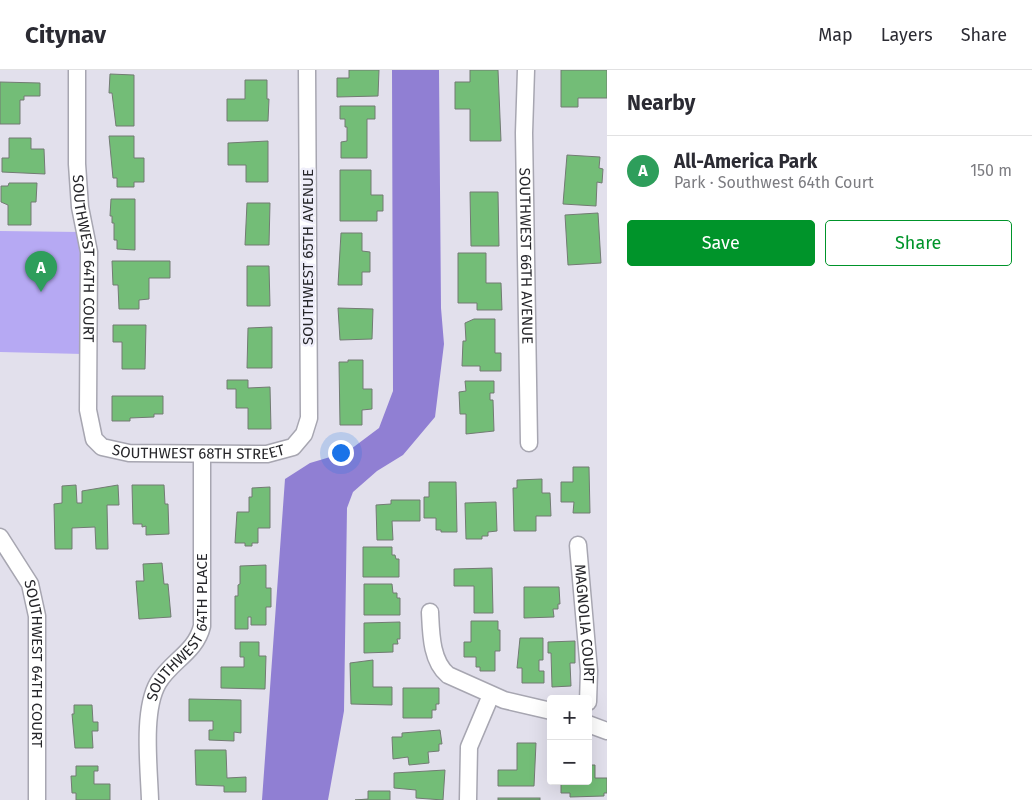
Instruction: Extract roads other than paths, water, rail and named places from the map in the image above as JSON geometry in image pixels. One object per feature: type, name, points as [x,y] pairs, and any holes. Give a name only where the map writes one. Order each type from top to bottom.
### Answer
[{"type":"street","name":"SOUTHWEST 64TH COURT","points":[[77,70],[78,179],[80,207],[89,252],[89,421],[97,444]]},
{"type":"street","name":"SOUTHWEST 65TH AVENUE","points":[[298,442],[304,434],[308,418],[307,70]]},
{"type":"street","name":"SOUTHWEST 66TH AVENUE","points":[[526,70],[524,133],[529,443]]},
{"type":"street","name":"SOUTHWEST 68TH STREET","points":[[97,444],[109,450],[129,453],[202,454],[276,453],[293,447],[298,442]]},
{"type":"street","name":"SOUTHWEST 64TH PLACE","points":[[150,800],[149,722],[154,693],[167,672],[197,641],[202,626],[202,454]]},
{"type":"street","name":"SOUTHWEST 64TH COURT","points":[[0,537],[30,584],[37,616],[37,800]]},
{"type":"street","name":"MAGNOLIA COURT","points":[[578,545],[589,671],[588,695]]},
{"type":"street","points":[[430,612],[435,653],[442,670],[457,680],[491,695],[547,710]]},
{"type":"street","points":[[468,800],[469,747],[491,695]]},
{"type":"street","points":[[592,725],[607,731]]},
{"type":"place","name":"All-America Park","points":[[41,292]]}]
